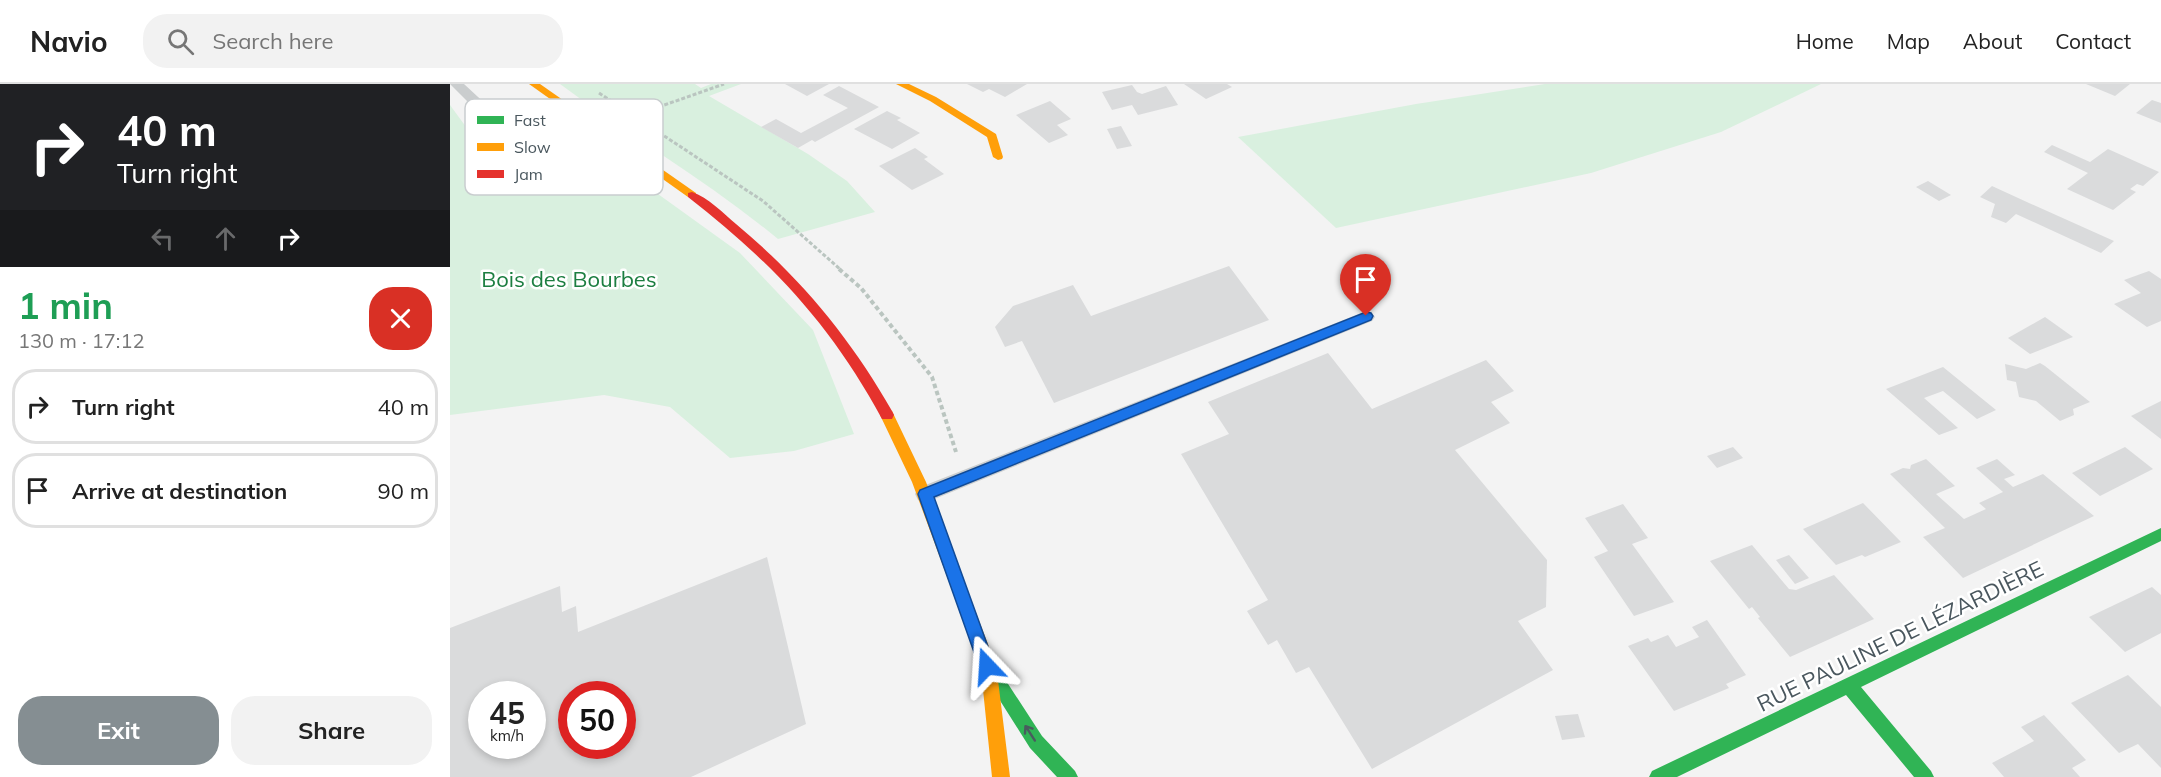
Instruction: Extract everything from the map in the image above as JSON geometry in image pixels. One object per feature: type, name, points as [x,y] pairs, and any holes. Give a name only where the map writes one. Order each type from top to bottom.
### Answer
[{"type":"main road","points":[[534,84],[554,99]]},
{"type":"main road","points":[[901,84],[933,99],[992,136],[998,157]]},
{"type":"main road","points":[[663,177],[723,218],[780,267],[820,309],[856,358],[889,416],[925,494],[987,666],[1001,777]]},
{"type":"main road","name":"RUE PAULINE DE LÉZARDIÈRE","points":[[1658,777],[2161,534]]},
{"type":"main road","points":[[987,666],[1036,742],[1069,777]]},
{"type":"main road","points":[[1848,685],[1924,777]]},
{"type":"lane","points":[[456,84],[472,99]]},
{"type":"lane","points":[[925,494],[1366,316]]},
{"type":"path","points":[[663,106],[724,84]]},
{"type":"green space","points":[[560,84],[695,84],[701,88],[711,84],[741,84],[709,96],[808,154],[847,181],[875,212],[778,239],[725,198],[663,156],[663,99],[581,99]]},
{"type":"green space","points":[[1545,84],[1821,84],[1721,132],[1591,173],[1336,228],[1238,137],[1416,104]]},
{"type":"green space","name":"Bois des Bourbes","points":[[450,105],[465,126],[465,195],[659,195],[740,253],[813,330],[854,434],[794,451],[730,458],[670,407],[604,395],[450,415]]},
{"type":"building","points":[[785,84],[829,84],[807,96]]},
{"type":"building","points":[[967,84],[1027,84],[1005,97],[989,89],[983,92]]},
{"type":"building","points":[[1184,84],[1227,84],[1232,87],[1206,99]]},
{"type":"building","points":[[2086,84],[2130,84],[2115,96]]},
{"type":"building","points":[[1132,85],[1137,92],[1142,94],[1166,86],[1178,105],[1138,115],[1132,105],[1112,110],[1102,92]]},
{"type":"building","points":[[839,86],[879,107],[815,142],[812,140],[798,148],[761,127],[776,119],[801,133],[848,108],[823,95]]},
{"type":"building","points":[[2152,100],[2161,103],[2161,123],[2136,113]]},
{"type":"building","points":[[1050,101],[1071,119],[1057,125],[1068,135],[1049,143],[1016,115]]},
{"type":"building","points":[[887,111],[901,118],[897,120],[920,133],[892,149],[854,129]]},
{"type":"building","points":[[1121,126],[1132,146],[1117,149],[1107,129]]},
{"type":"building","points":[[2052,145],[2090,162],[2108,149],[2159,172],[2143,186],[2137,184],[2130,189],[2136,192],[2113,210],[2067,189],[2088,173],[2044,152]]},
{"type":"building","points":[[915,148],[928,157],[924,159],[944,174],[912,190],[879,166]]},
{"type":"building","points":[[1928,181],[1951,195],[1939,201],[1916,187]]},
{"type":"building","points":[[1992,186],[2114,241],[2101,253],[2016,214],[2006,223],[1991,217],[1995,204],[1980,197]]},
{"type":"building","points":[[1229,266],[1269,320],[1054,403],[1022,341],[1005,347],[995,327],[1013,306],[1073,285],[1091,316]]},
{"type":"building","points":[[2149,271],[2161,279],[2161,321],[2147,327],[2114,304],[2141,293],[2124,280]]},
{"type":"building","points":[[2045,317],[2073,337],[2030,354],[2008,338]]},
{"type":"building","points":[[1328,353],[1372,409],[1486,360],[1514,391],[1491,402],[1510,423],[1455,450],[1547,560],[1546,607],[1518,621],[1553,670],[1372,769],[1309,667],[1296,673],[1277,640],[1268,645],[1247,611],[1268,600],[1181,454],[1229,434],[1208,402]]},
{"type":"building","points":[[2040,363],[2090,402],[2073,409],[2074,415],[2060,421],[2036,401],[2019,397],[2016,382],[2007,380],[2005,364],[2026,369]]},
{"type":"building","points":[[1943,367],[1996,410],[1977,419],[1943,391],[1924,398],[1958,428],[1939,435],[1886,389]]},
{"type":"building","points":[[2161,401],[2161,439],[2131,416]]},
{"type":"building","points":[[1733,447],[1743,458],[1717,468],[1707,456]]},
{"type":"building","points":[[2125,447],[2153,469],[2100,496],[2072,473]]},
{"type":"building","points":[[1926,459],[1955,486],[1936,494],[1964,519],[1986,509],[1979,503],[2003,492],[1976,468],[1997,459],[2015,475],[2004,479],[2013,487],[2043,474],[2094,516],[1963,578],[1923,537],[1945,528],[1890,474],[1903,468],[1910,469],[1911,465]]},
{"type":"building","points":[[1863,503],[1901,542],[1865,557],[1862,555],[1836,565],[1803,529]]},
{"type":"building","points":[[1623,504],[1648,538],[1632,544],[1674,602],[1634,616],[1594,557],[1608,551],[1585,518]]},
{"type":"building","points":[[1752,545],[1789,589],[1796,590],[1834,575],[1874,619],[1790,657],[1758,618],[1760,617],[1752,607],[1749,609],[1710,561]]},
{"type":"building","points":[[1789,555],[1809,578],[1795,584],[1776,560]]},
{"type":"building","points":[[767,557],[806,724],[691,777],[450,777],[450,628],[560,586],[562,612],[576,606],[578,632]]},
{"type":"building","points":[[2152,587],[2161,595],[2161,633],[2125,652],[2089,617]]},
{"type":"building","points":[[1707,620],[1746,675],[1726,684],[1729,688],[1674,711],[1628,646],[1648,638],[1651,642],[1668,635],[1676,647],[1699,637],[1692,627]]},
{"type":"building","points":[[2128,675],[2161,707],[2161,768],[2138,744],[2119,753],[2071,703]]},
{"type":"building","points":[[1578,714],[1585,737],[1562,740],[1555,716]]},
{"type":"building","points":[[2044,715],[2086,760],[2072,768],[2080,777],[2004,777],[1992,763],[2034,741],[2021,727]]},
{"type":"traffic: fast","points":[[1658,777],[2161,534]]},
{"type":"traffic: fast","points":[[993,675],[1036,742],[1069,777]]},
{"type":"traffic: fast","points":[[1848,685],[1925,777]]},
{"type":"traffic: slow","points":[[534,84],[555,99]]},
{"type":"traffic: slow","points":[[901,84],[933,99],[992,136],[998,157]]},
{"type":"traffic: slow","points":[[663,175],[692,195]]},
{"type":"traffic: slow","points":[[887,415],[919,482],[983,652],[990,680],[1001,777]]},
{"type":"traffic: jam","points":[[692,195],[751,242],[803,293],[848,350],[887,415]]},
{"type":"route","points":[[987,666],[925,494],[1366,316]]}]
